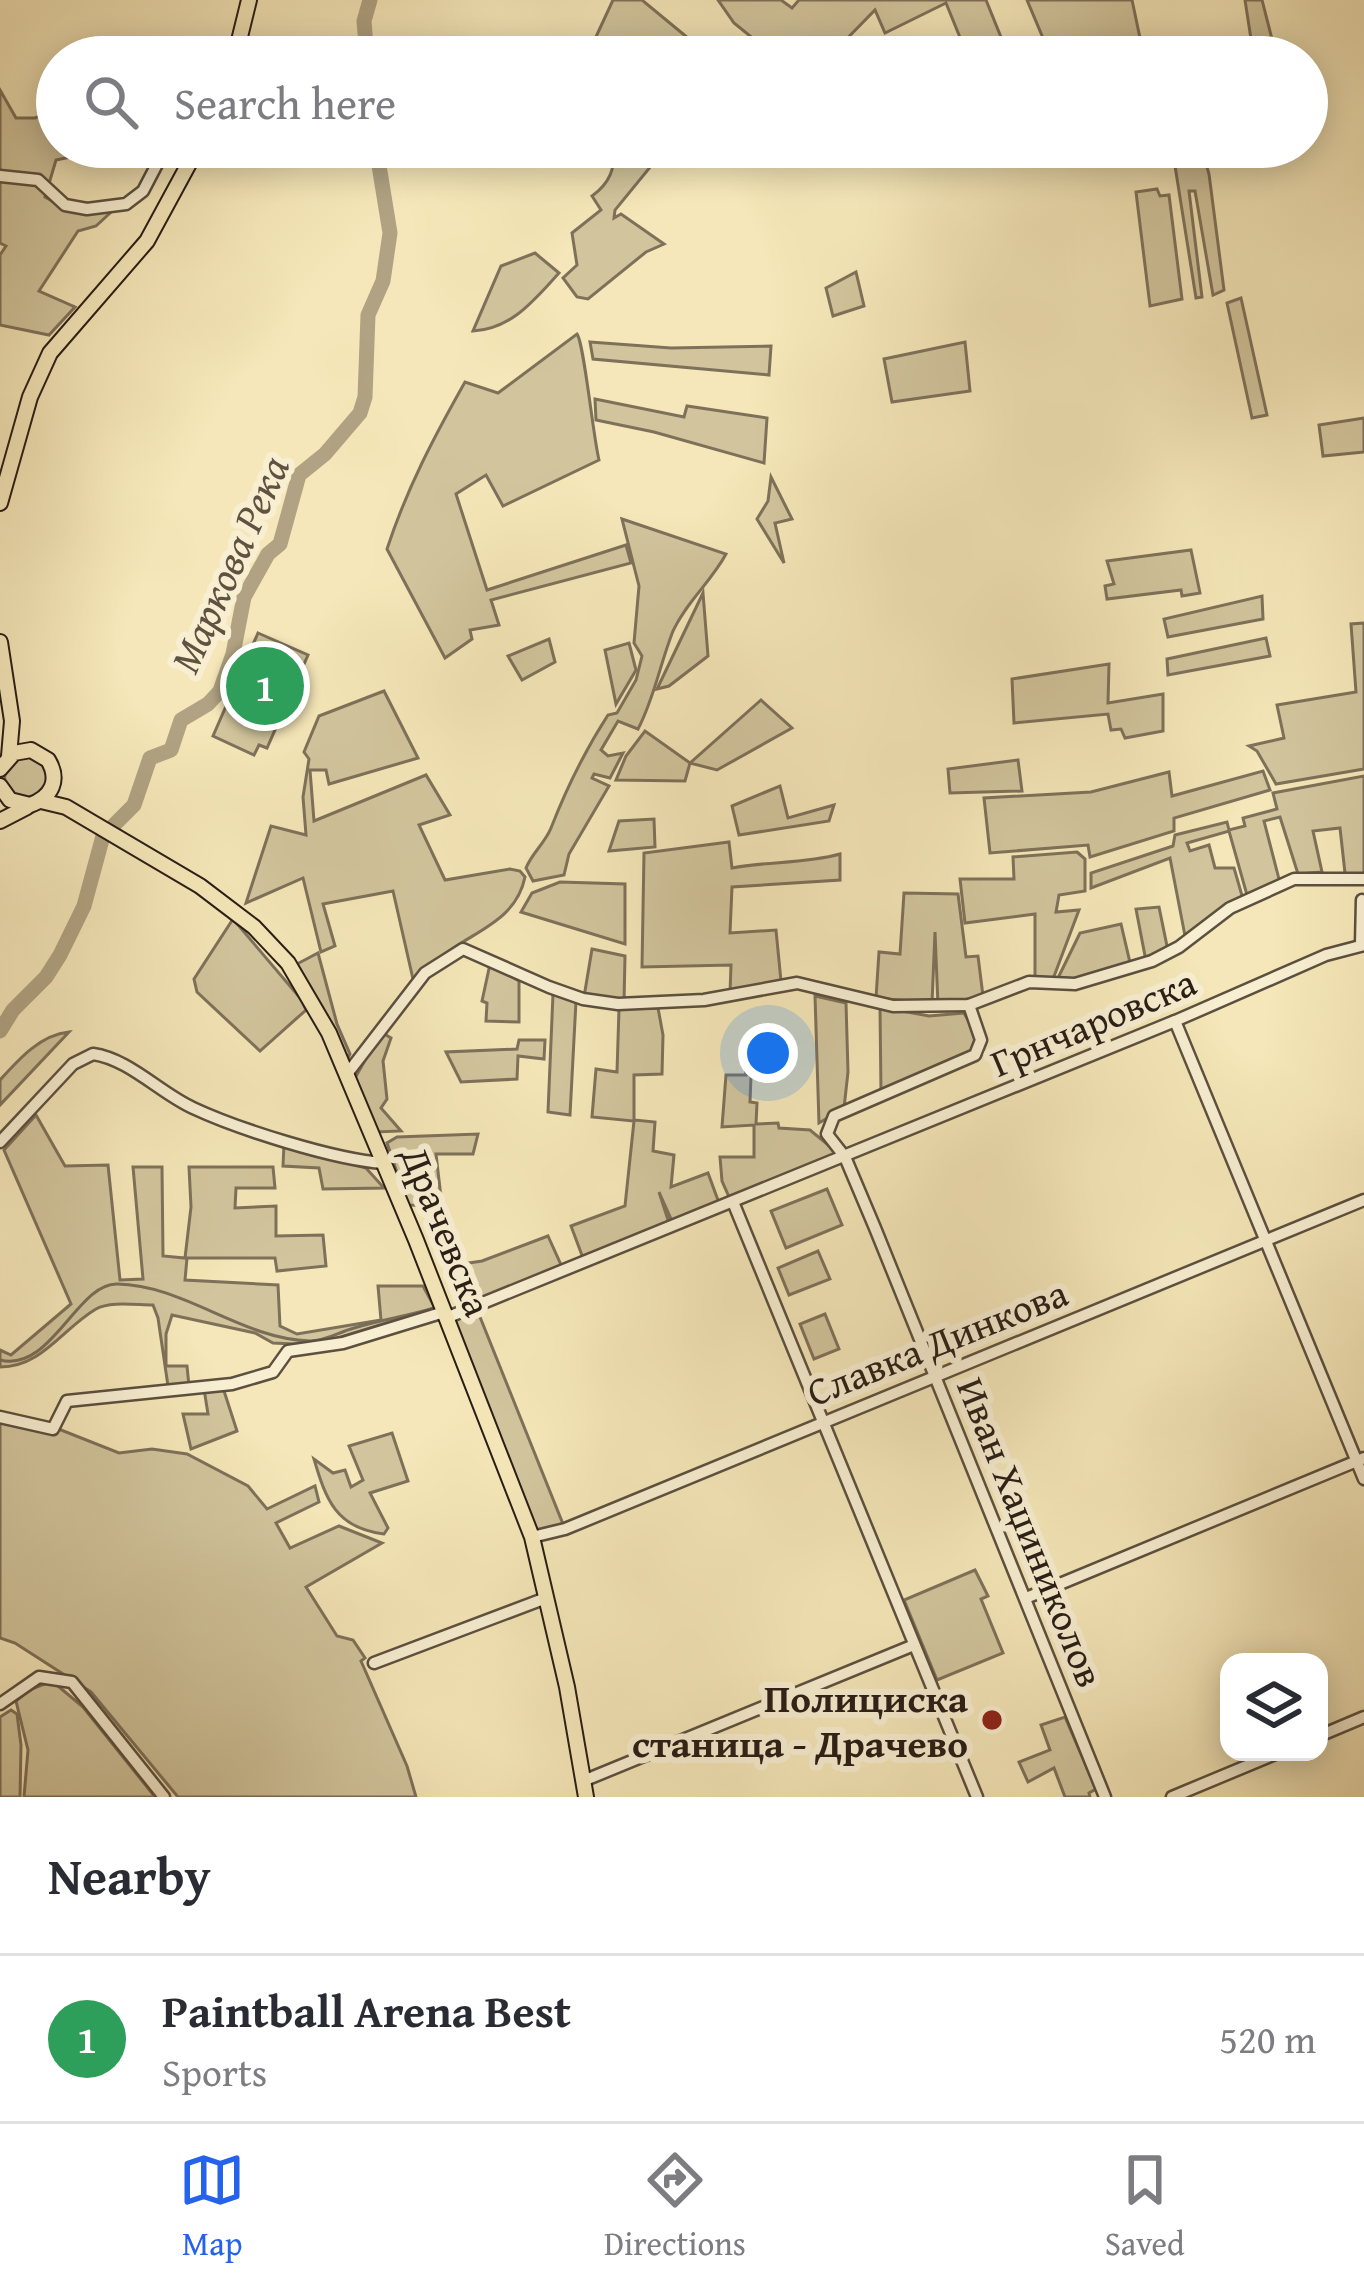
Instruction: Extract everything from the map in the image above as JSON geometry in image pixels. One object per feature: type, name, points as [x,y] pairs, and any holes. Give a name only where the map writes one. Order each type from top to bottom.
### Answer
[{"type":"main road","points":[[241,36],[249,0]]},
{"type":"main road","points":[[0,502],[30,397],[50,353],[147,242],[187,168]]},
{"type":"main road","points":[[0,642],[12,721],[5,762]]},
{"type":"main road","name":"Драчевска","points":[[12,721],[51,766],[53,786],[66,807]]},
{"type":"main road","points":[[5,762],[25,750],[36,752]]},
{"type":"main road","points":[[0,821],[36,803],[53,786]]},
{"type":"main road","name":"Драчевска","points":[[0,787],[10,800],[66,807],[231,907],[274,945],[305,989],[347,1074],[510,1481],[538,1536],[586,1797]]},
{"type":"street","points":[[0,176],[38,180],[65,205],[87,209],[126,204],[143,191],[155,168]]},
{"type":"street","points":[[347,1074],[425,973],[466,949],[549,987],[618,1004],[692,1002],[797,983],[892,1006],[968,1004],[1029,982],[1075,983],[1152,961],[1230,908],[1294,879],[1364,879]]},
{"type":"street","points":[[1363,899],[1363,945]]},
{"type":"street","name":"Грнчаровска","points":[[0,1417],[53,1429],[67,1401],[232,1384],[273,1372],[288,1351],[343,1343],[445,1315],[1363,945]]},
{"type":"street","name":"Грнчаровска","points":[[845,1157],[827,1134],[834,1116],[977,1053],[980,1040],[968,1004]]},
{"type":"street","points":[[1175,1021],[1360,1459],[1364,1479]]},
{"type":"street","points":[[0,1142],[74,1064],[93,1054],[118,1062],[194,1109],[350,1158],[384,1163]]},
{"type":"street","name":"Иван Хаџиниколов","points":[[845,1157],[1106,1797]]},
{"type":"street","name":"Славка Динкова","points":[[538,1536],[1364,1200]]},
{"type":"street","points":[[733,1202],[977,1797]]},
{"type":"street","points":[[1026,1598],[1360,1459]]},
{"type":"street","points":[[374,1663],[546,1598]]},
{"type":"street","points":[[584,1780],[914,1645]]},
{"type":"street","points":[[0,1704],[39,1677],[72,1682],[164,1797]]},
{"type":"street","points":[[1328,1732],[1364,1717]]},
{"type":"street","points":[[1172,1797],[1258,1761]]},
{"type":"shaded area","points":[[613,0],[642,0],[686,36],[596,36]]},
{"type":"shaded area","points":[[718,0],[781,0],[792,8],[799,0],[986,0],[1001,36],[959,36],[946,3],[885,33],[875,10],[850,36],[750,36]]},
{"type":"shaded area","points":[[1027,0],[1132,0],[1140,36],[1042,36]]},
{"type":"shaded area","points":[[1245,0],[1262,0],[1271,36],[1251,36]]},
{"type":"shaded area","points":[[0,90],[16,118],[36,118],[36,168],[54,168],[45,197],[65,208],[121,203],[96,226],[78,231],[39,291],[75,307],[49,335],[0,325],[0,255],[6,246],[0,243]]},
{"type":"shaded area","points":[[612,168],[649,168],[615,210],[614,218],[621,214],[664,244],[646,252],[588,299],[577,297],[563,278],[577,265],[572,233],[601,210],[592,196]]},
{"type":"shaded area","points":[[1175,168],[1207,168],[1209,174],[1224,290],[1213,295],[1195,191],[1189,191],[1202,297],[1196,298]]},
{"type":"shaded area","points":[[1157,189],[1160,196],[1169,195],[1182,299],[1150,306],[1136,192]]},
{"type":"shaded area","points":[[535,253],[559,273],[511,319],[473,331],[501,266]]},
{"type":"shaded area","points":[[856,272],[864,306],[833,316],[826,288]]},
{"type":"shaded area","points":[[1241,298],[1267,415],[1252,418],[1227,303]]},
{"type":"shaded area","points":[[577,334],[599,460],[503,506],[486,475],[456,494],[487,590],[626,545],[631,563],[491,600],[499,625],[470,630],[472,639],[445,658],[387,549],[403,505],[465,382],[498,393]]},
{"type":"shaded area","points":[[590,342],[671,348],[771,346],[769,375],[593,359]]},
{"type":"shaded area","points":[[965,342],[970,391],[892,402],[884,359]]},
{"type":"shaded area","points":[[595,399],[684,417],[687,406],[767,418],[764,463],[596,420]]},
{"type":"shaded area","points":[[1364,418],[1364,452],[1323,456],[1319,425]]},
{"type":"shaded area","points":[[771,477],[792,519],[775,523],[784,563],[757,519],[768,501]]},
{"type":"shaded area","points":[[622,519],[726,554],[673,631],[638,729],[618,721],[601,750],[608,756],[623,753],[610,778],[594,774],[592,778],[609,786],[569,854],[564,875],[533,881],[526,868],[591,742],[608,715],[617,713],[636,680],[642,656],[634,643],[639,586]]},
{"type":"shaded area","points":[[1191,550],[1200,593],[1182,596],[1181,590],[1107,599],[1105,586],[1114,584],[1107,561]]},
{"type":"shaded area","points":[[703,593],[708,656],[669,686],[657,689]]},
{"type":"shaded area","points":[[1262,596],[1263,619],[1168,637],[1164,619]]},
{"type":"shaded area","points":[[1364,623],[1364,769],[1276,784],[1257,751],[1249,746],[1284,738],[1277,705],[1356,692],[1351,624]]},
{"type":"shaded area","points":[[258,633],[308,655],[267,748],[259,745],[254,755],[213,736]]},
{"type":"shaded area","points":[[1266,638],[1270,656],[1168,675],[1167,659]]},
{"type":"shaded area","points":[[549,639],[555,662],[522,680],[508,656]]},
{"type":"shaded area","points":[[629,643],[636,670],[616,704],[605,650]]},
{"type":"shaded area","points":[[1109,664],[1108,703],[1163,694],[1163,731],[1125,738],[1121,729],[1111,730],[1108,714],[1014,723],[1012,679]]},
{"type":"shaded area","points":[[384,691],[418,758],[329,784],[326,770],[310,770],[314,821],[426,775],[450,815],[419,825],[445,880],[510,869],[525,877],[506,912],[413,979],[393,891],[323,904],[335,946],[321,952],[303,878],[246,903],[271,826],[306,835],[303,797],[309,759],[304,752],[319,716]]},
{"type":"shaded area","points":[[761,700],[792,728],[717,770],[690,763]]},
{"type":"shaded area","points":[[645,731],[690,763],[685,781],[616,780],[626,756]]},
{"type":"shaded area","points":[[15,756],[37,756],[50,776],[40,797],[16,799],[8,787],[5,773]]},
{"type":"shaded area","points":[[1018,760],[1022,791],[950,793],[948,769]]},
{"type":"shaded area","points":[[1263,771],[1270,790],[1174,818],[1174,831],[1090,857],[1088,845],[990,853],[984,798],[1091,792],[1169,772],[1172,796]]},
{"type":"shaded area","points":[[1364,776],[1364,878],[1345,873],[1340,828],[1313,831],[1322,872],[1298,874],[1280,817],[1264,821],[1280,883],[1247,895],[1229,831],[1187,843],[1190,851],[1209,845],[1215,868],[1234,868],[1243,899],[1186,941],[1170,858],[1091,888],[1091,873],[1173,846],[1175,835],[1227,822],[1229,830],[1245,826],[1243,818],[1277,809],[1273,793]]},
{"type":"shaded area","points":[[780,786],[788,818],[834,805],[829,821],[739,835],[732,806]]},
{"type":"shaded area","points":[[654,819],[655,847],[609,851],[619,821]]},
{"type":"shaded area","points":[[729,842],[732,868],[840,854],[840,880],[732,887],[730,933],[776,930],[781,981],[730,993],[731,965],[642,967],[644,853]]},
{"type":"shaded area","points":[[1077,852],[1085,859],[1085,891],[1059,895],[1056,912],[1079,910],[1053,979],[1035,979],[1035,914],[965,923],[960,879],[1014,879],[1013,857]]},
{"type":"shaded area","points":[[560,882],[625,884],[625,944],[521,912],[532,893]]},
{"type":"shaded area","points":[[904,893],[958,894],[966,957],[978,956],[983,996],[938,1005],[935,932],[932,1003],[876,998],[879,952],[900,954]]},
{"type":"shaded area","points":[[1159,907],[1168,951],[1146,961],[1136,909]]},
{"type":"shaded area","points":[[233,919],[306,1010],[260,1051],[197,992],[194,979]]},
{"type":"shaded area","points":[[1121,924],[1131,967],[1073,981],[1057,980],[1080,933]]},
{"type":"shaded area","points":[[592,949],[625,956],[624,1002],[584,997]]},
{"type":"shaded area","points":[[318,953],[350,1054],[348,1058],[297,964]]},
{"type":"shaded area","points":[[490,964],[519,981],[519,1022],[486,1021],[487,1003],[482,1001]]},
{"type":"shaded area","points":[[553,994],[576,1001],[570,1115],[548,1112]]},
{"type":"shaded area","points":[[815,996],[846,1003],[844,1108],[819,1123]]},
{"type":"shaded area","points":[[880,1007],[929,1016],[964,1013],[978,1038],[977,1048],[881,1093]]},
{"type":"shaded area","points":[[658,1008],[662,1074],[634,1075],[634,1120],[655,1122],[653,1151],[674,1155],[671,1187],[708,1173],[719,1203],[672,1221],[659,1192],[669,1223],[583,1258],[571,1226],[625,1206],[634,1121],[592,1117],[596,1069],[617,1072],[619,1009]]},
{"type":"shaded area","points":[[69,1032],[0,1105],[0,1080],[15,1064],[39,1043]]},
{"type":"shaded area","points":[[381,1032],[391,1038],[383,1061],[387,1099],[381,1108],[401,1131],[376,1132],[355,1078]]},
{"type":"shaded area","points":[[519,1040],[545,1040],[544,1059],[518,1056],[517,1079],[461,1082],[446,1052],[517,1049]]},
{"type":"shaded area","points":[[744,1046],[765,1047],[766,1076],[751,1076],[750,1102],[757,1103],[756,1124],[810,1130],[838,1153],[730,1199],[722,1181],[720,1157],[754,1157],[754,1125],[722,1127],[726,1075],[746,1075]]},
{"type":"shaded area","points":[[36,1115],[65,1166],[108,1165],[120,1280],[143,1279],[133,1167],[162,1167],[163,1256],[185,1258],[191,1207],[189,1167],[273,1167],[275,1188],[236,1188],[235,1208],[276,1206],[276,1236],[323,1235],[326,1266],[277,1271],[275,1258],[187,1258],[185,1280],[278,1285],[280,1326],[297,1334],[381,1320],[378,1286],[423,1286],[435,1308],[315,1345],[273,1343],[255,1333],[172,1315],[166,1334],[166,1366],[187,1366],[189,1386],[168,1386],[153,1305],[108,1305],[84,1317],[28,1361],[0,1367],[0,1350],[11,1355],[71,1304],[4,1150]]},
{"type":"shaded area","points":[[478,1134],[473,1154],[436,1154],[442,1206],[408,1205],[387,1143],[397,1137]]},
{"type":"shaded area","points":[[284,1144],[366,1168],[384,1188],[323,1189],[319,1168],[283,1166]]},
{"type":"shaded area","points":[[827,1189],[842,1225],[786,1248],[771,1211]]},
{"type":"shaded area","points":[[548,1236],[562,1267],[471,1305],[465,1286],[454,1288],[449,1266],[482,1261]]},
{"type":"shaded area","points":[[818,1251],[830,1279],[789,1295],[778,1268]]},
{"type":"shaded area","points":[[476,1307],[565,1529],[532,1537],[446,1318]]},
{"type":"shaded area","points":[[825,1314],[839,1349],[814,1359],[800,1324]]},
{"type":"shaded area","points":[[204,1389],[224,1391],[237,1431],[191,1449],[183,1414],[208,1414]]},
{"type":"shaded area","points":[[0,1417],[46,1424],[119,1453],[152,1449],[187,1454],[248,1486],[267,1509],[315,1486],[319,1502],[276,1523],[290,1548],[339,1526],[382,1543],[306,1587],[337,1636],[353,1640],[365,1658],[361,1661],[416,1797],[178,1797],[91,1692],[0,1638]]},
{"type":"shaded area","points":[[392,1433],[408,1481],[370,1493],[388,1528],[384,1534],[354,1526],[336,1510],[314,1459],[333,1473],[345,1470],[351,1487],[363,1480],[349,1446]]},
{"type":"shaded area","points":[[975,1570],[988,1596],[981,1599],[1003,1653],[937,1680],[904,1600]]},
{"type":"shaded area","points":[[52,1681],[83,1707],[155,1797],[24,1797],[28,1750],[16,1701]]},
{"type":"shaded area","points":[[11,1710],[17,1714],[21,1745],[20,1797],[0,1797],[0,1717]]},
{"type":"shaded area","points":[[1065,1717],[1096,1789],[1090,1797],[1065,1797],[1054,1768],[1028,1782],[1019,1762],[1050,1750],[1041,1725]]},
{"type":"waterway","name":"Маркова Река","points":[[365,36],[370,0]]},
{"type":"waterway","name":"Маркова Река","points":[[0,1031],[60,955],[84,906],[103,836],[134,805],[150,758],[171,750],[181,720],[220,691],[244,597],[268,554],[280,544],[299,475],[325,454],[360,413],[365,397],[368,315],[383,281],[390,233],[379,168]]},
{"type":"waterway","points":[[0,1360],[18,1360],[34,1353],[89,1297],[117,1284],[166,1293],[260,1331],[310,1341],[434,1308]]},
{"type":"place","name":"Paintball Arena Best","points":[[265,686]]},
{"type":"place","name":"Полициска станица - Драчево","points":[[992,1720]]}]
